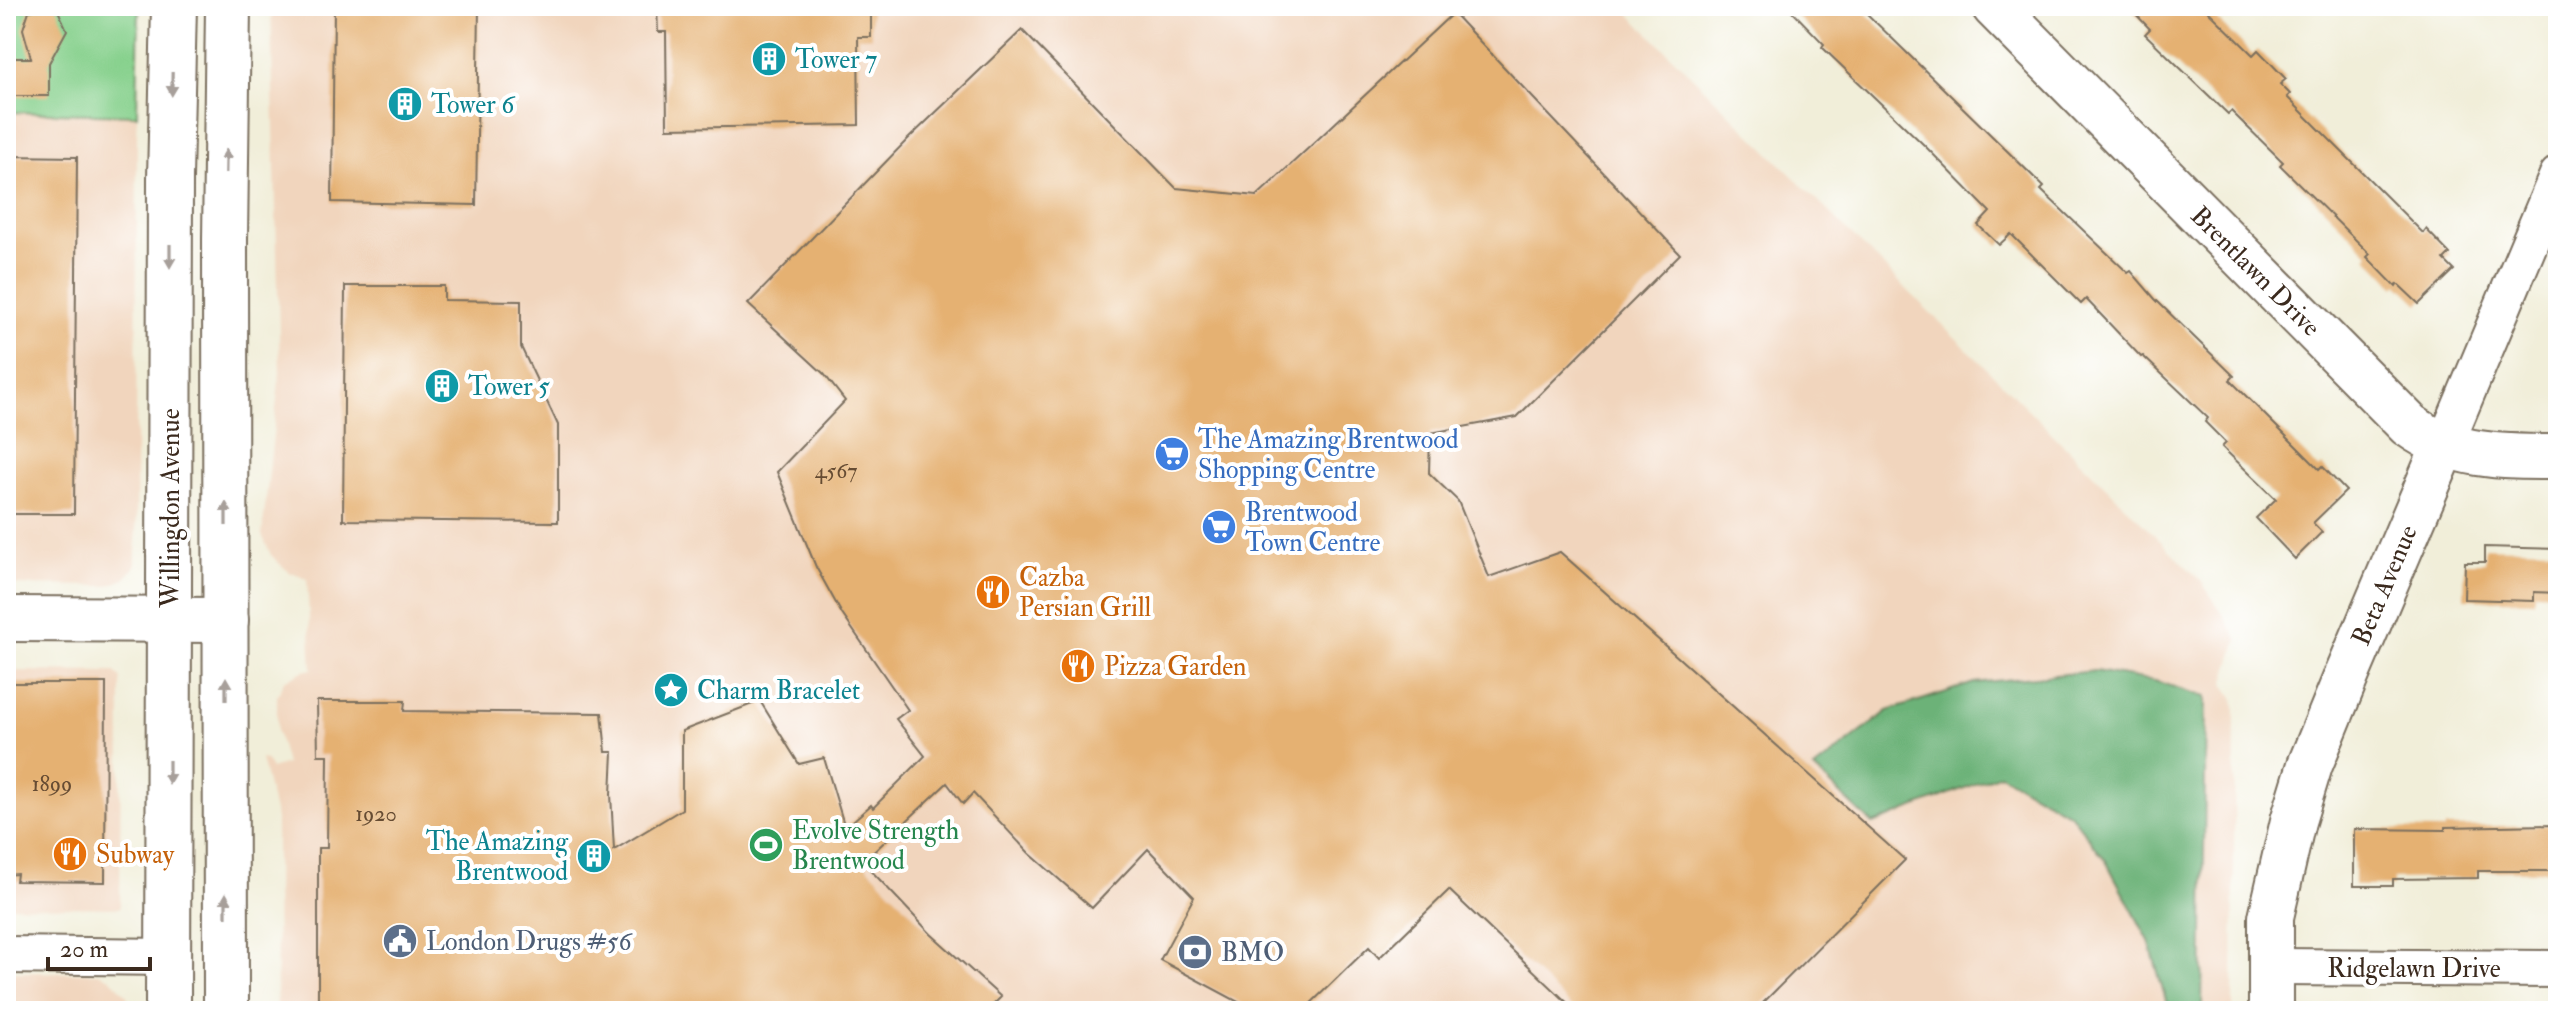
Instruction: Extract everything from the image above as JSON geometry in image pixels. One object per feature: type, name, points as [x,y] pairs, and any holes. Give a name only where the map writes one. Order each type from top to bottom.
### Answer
[{"type":"main road","name":"Willingdon Avenue","points":[[168,1011],[170,178],[174,6]]},
{"type":"main road","points":[[226,1011],[225,239],[228,6]]},
{"type":"main road","name":"Brentlawn Drive","points":[[1994,6],[2409,425],[2445,444],[2475,454],[2558,457]]},
{"type":"main road","name":"Beta Avenue","points":[[2271,1011],[2271,917],[2278,875],[2310,765],[2445,444]]},
{"type":"main road","points":[[6,619],[226,620]]},
{"type":"street","name":"Beta Avenue","points":[[2445,444],[2558,175]]},
{"type":"street","points":[[6,955],[168,957]]},
{"type":"street","name":"Ridgelawn Drive","points":[[2271,967],[2558,969]]},
{"type":"shaded area","name":"The Amazing Brentwood Shopping Centre","points":[[271,6],[1621,6],[2201,581],[2221,611],[2238,640],[2224,684],[2234,698],[2235,707],[2233,1011],[277,1011],[276,819],[261,759],[266,760],[271,769],[286,764],[277,731],[277,697],[284,681],[312,669],[307,579],[282,566],[271,555],[262,535],[280,373]]},
{"type":"shaded area","points":[[6,112],[137,115],[136,565],[125,579],[107,586],[6,585]]},
{"type":"shaded area","points":[[6,671],[115,672],[121,679],[120,908],[6,906]]},
{"type":"shaded area","points":[[6,972],[98,973],[110,978],[126,994],[133,1011],[6,1011]]},
{"type":"green space","points":[[6,6],[139,6],[137,115],[6,112]]},
{"type":"green space","points":[[2095,671],[2155,681],[2206,697],[2202,1011],[2169,1011],[2149,941],[2105,859],[2071,815],[2000,774],[1873,824],[1814,769],[1888,711],[1974,683]]},
{"type":"building","points":[[56,6],[67,30],[49,63],[49,96],[6,96],[6,58],[31,58],[23,29],[29,11]]},
{"type":"building","name":"Tower 6","points":[[334,6],[479,6],[476,205],[332,202]]},
{"type":"building","name":"Tower 7","points":[[657,6],[871,6],[871,37],[858,37],[859,125],[667,128],[666,32],[658,32]]},
{"type":"building","points":[[1787,6],[1859,6],[2044,187],[2041,190],[2128,273],[2131,271],[2155,299],[2234,376],[2230,380],[2319,469],[2322,466],[2346,491],[2313,523],[2322,532],[2295,559],[2256,518],[2276,499],[2222,447],[2226,443],[2205,422],[2208,418],[2141,357],[2086,299],[2081,304],[2011,234],[1999,245],[1978,225],[1990,212],[1822,47],[1824,44]]},
{"type":"building","points":[[2128,6],[2203,6],[2253,55],[2258,50],[2286,79],[2280,84],[2290,94],[2287,97],[2423,233],[2426,229],[2450,254],[2444,260],[2454,270],[2419,304],[2398,284],[2396,287],[2367,257],[2370,254],[2280,165],[2283,162],[2145,34],[2150,29]]},
{"type":"building","name":"Brentwood Town Centre","points":[[1453,13],[1680,254],[1517,417],[1430,433],[1429,473],[1458,501],[1489,577],[1560,552],[1905,860],[1755,1011],[1576,1011],[1449,890],[1379,958],[1369,947],[1303,1011],[1255,1011],[1160,960],[1194,897],[1148,849],[1092,908],[1029,853],[973,793],[963,804],[947,783],[863,862],[931,934],[1001,997],[987,1011],[318,1011],[318,848],[327,848],[328,755],[318,755],[317,701],[405,701],[404,711],[602,713],[606,752],[613,752],[611,794],[614,850],[682,809],[682,731],[760,701],[799,764],[824,758],[845,828],[871,805],[873,808],[925,756],[896,719],[908,710],[842,614],[816,567],[777,472],[845,401],[824,374],[748,304],[907,140],[1022,30],[1176,188],[1257,196]]},
{"type":"building","points":[[6,156],[77,157],[74,514],[6,514]]},
{"type":"building","name":"Tower 5","points":[[345,286],[444,286],[444,300],[521,301],[521,347],[558,425],[558,522],[343,520]]},
{"type":"building","points":[[2485,547],[2558,549],[2558,593],[2534,592],[2534,601],[2464,599],[2465,562],[2485,562]]},
{"type":"building","points":[[6,683],[106,683],[105,882],[16,881],[17,874],[6,875]]},
{"type":"building","points":[[2558,825],[2558,871],[2478,871],[2478,878],[2393,879],[2393,886],[2354,886],[2354,829],[2445,830],[2445,827]]},
{"type":"place","name":"Tower 7","points":[[769,59]]},
{"type":"place","name":"Tower 6","points":[[405,104]]},
{"type":"place","name":"Tower 5","points":[[442,386]]},
{"type":"place","name":"The Amazing Brentwood Shopping Centre","points":[[1172,454]]},
{"type":"place","name":"Brentwood Town Centre","points":[[1219,527]]},
{"type":"place","name":"Cazba Persian Grill","points":[[993,592]]},
{"type":"place","name":"Pizza Garden","points":[[1078,666]]},
{"type":"place","name":"Charm Bracelet","points":[[671,690]]},
{"type":"place","name":"Evolve Strength Brentwood","points":[[766,845]]},
{"type":"place","name":"Subway","points":[[70,854]]},
{"type":"place","name":"The Amazing Brentwood","points":[[594,856]]},
{"type":"place","name":"London Drugs #56","points":[[400,941]]},
{"type":"place","name":"BMO","points":[[1195,952]]}]
